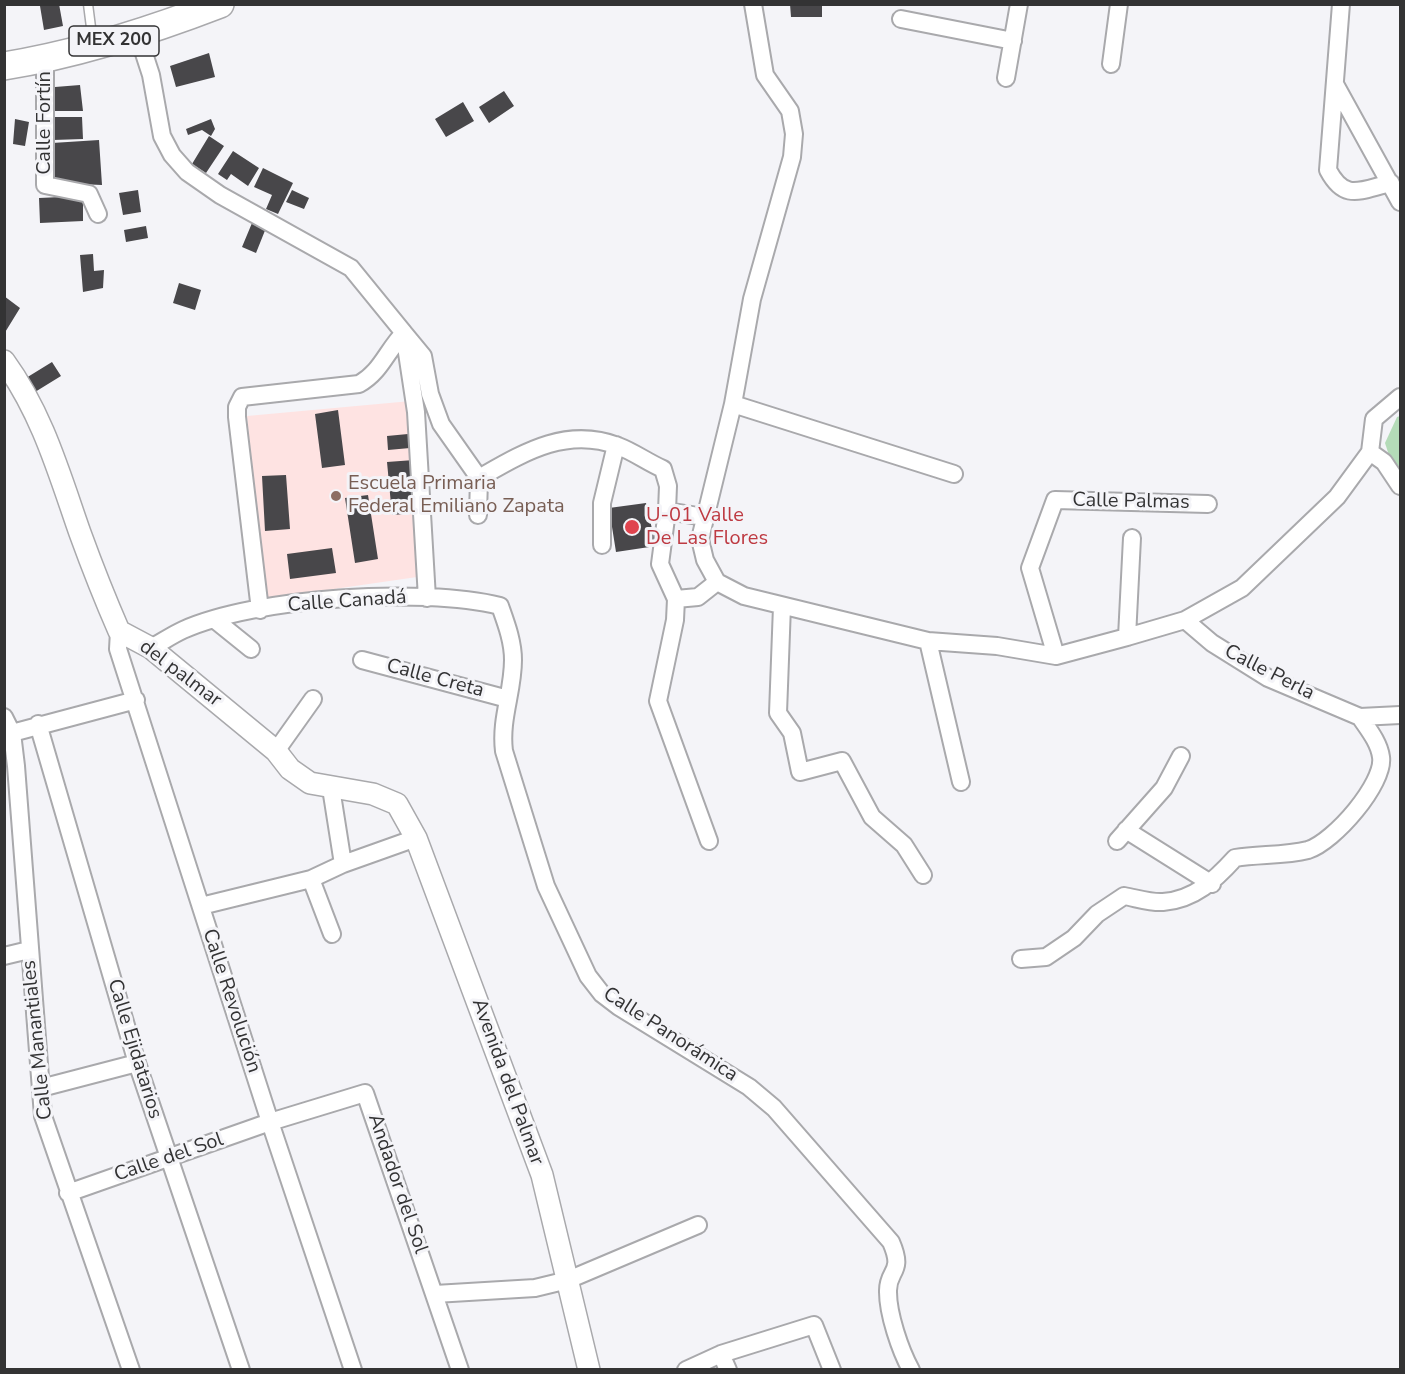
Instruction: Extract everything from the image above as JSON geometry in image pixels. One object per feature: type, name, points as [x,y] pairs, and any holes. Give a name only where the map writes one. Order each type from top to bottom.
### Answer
[{"type":"main road","name":"MEX 200","points":[[4,66],[45,60],[138,35],[220,4]]},
{"type":"street","points":[[753,4],[765,75],[790,111],[794,134],[792,157],[752,299],[733,404],[700,539],[705,560],[717,582],[744,596],[928,641],[998,646],[1056,656],[1127,637],[1185,620],[1242,588],[1337,496],[1370,452],[1374,419],[1401,397]]},
{"type":"street","points":[[1006,78],[1019,4]]},
{"type":"street","points":[[1111,64],[1119,4]]},
{"type":"street","points":[[1341,4],[1328,170],[1336,186],[1348,192],[1391,183]]},
{"type":"street","points":[[901,19],[1013,41]]},
{"type":"street","points":[[138,35],[151,75],[162,136],[172,155],[187,172],[220,195],[351,268],[423,356],[430,394],[441,424],[479,478],[478,515]]},
{"type":"street","name":"Calle Fortín","points":[[45,60],[45,185],[88,194],[98,214]]},
{"type":"street","points":[[1335,84],[1401,202]]},
{"type":"street","points":[[404,333],[416,412],[428,598]]},
{"type":"street","points":[[260,610],[237,417],[237,407],[242,397],[359,384],[372,378],[381,367],[390,346],[404,333]]},
{"type":"street","name":"del palmar","points":[[4,361],[25,390],[47,438],[88,557],[119,631],[151,648],[276,751],[290,769],[310,783],[374,794],[397,804]]},
{"type":"street","points":[[733,404],[954,474]]},
{"type":"street","points":[[479,478],[523,453],[550,443],[588,437],[616,445],[663,469],[668,486],[668,511],[660,564],[676,599],[675,620],[658,701],[710,841]]},
{"type":"street","points":[[602,545],[602,503],[616,445]]},
{"type":"street","points":[[1370,452],[1384,462],[1401,486]]},
{"type":"street","name":"Calle Palmas","points":[[1056,656],[1030,568],[1054,500],[1208,504]]},
{"type":"street","points":[[668,511],[704,517]]},
{"type":"street","points":[[1127,637],[1132,538]]},
{"type":"street","points":[[676,599],[699,597],[717,582]]},
{"type":"street","name":"Calle Canadá","points":[[151,648],[184,630],[215,620],[325,599],[428,598],[500,606],[505,620]]},
{"type":"street","points":[[782,606],[778,713],[792,733],[800,772],[842,761],[872,817],[904,844],[923,875]]},
{"type":"street","points":[[215,620],[251,649]]},
{"type":"street","name":"Calle Panorámica","points":[[505,620],[513,659],[501,730],[504,752],[546,886],[588,976],[602,994],[619,1007],[749,1087],[774,1108],[891,1242],[897,1257],[896,1269],[887,1290],[899,1343],[911,1370]]},
{"type":"street","name":"Calle Perla","points":[[1185,620],[1212,643],[1269,678],[1360,717],[1401,715]]},
{"type":"street","name":"Calle Revolución","points":[[119,631],[118,649],[270,1122],[353,1370]]},
{"type":"street","points":[[928,641],[961,782]]},
{"type":"street","name":"Calle Creta","points":[[362,660],[508,699]]},
{"type":"street","points":[[276,751],[313,699]]},
{"type":"street","points":[[4,717],[12,733],[38,724],[136,700]]},
{"type":"street","points":[[1021,959],[1046,957],[1074,938],[1097,914],[1124,896],[1163,902],[1196,892],[1212,884],[1235,858],[1310,849],[1331,838],[1350,820],[1381,767],[1381,756],[1374,739],[1360,717]]},
{"type":"street","name":"Calle Ejidatarios","points":[[38,724],[137,1062],[241,1370]]},
{"type":"street","name":"Calle Manantiales","points":[[12,733],[43,1116],[68,1192],[104,1286],[131,1370]]},
{"type":"street","points":[[1181,756],[1164,788],[1121,835],[1212,884]]},
{"type":"street","points":[[331,788],[343,864]]},
{"type":"street","name":"Avenida del Palmar","points":[[397,804],[416,838],[542,1175],[589,1370]]},
{"type":"street","points":[[201,906],[311,879],[343,864],[416,838]]},
{"type":"street","points":[[311,879],[332,934]]},
{"type":"street","points":[[4,956],[29,950]]},
{"type":"street","points":[[41,1088],[137,1062]]},
{"type":"street","name":"Andador del Sol","points":[[270,1122],[365,1093],[460,1370]]},
{"type":"street","name":"Calle del Sol","points":[[68,1192],[270,1122]]},
{"type":"street","points":[[435,1294],[535,1288],[568,1280],[698,1225]]},
{"type":"street","points":[[686,1370],[724,1362],[814,1325],[832,1370]]},
{"type":"lane","points":[[88,4],[94,47]]},
{"type":"shaded area","name":"Escuela Primaria Federal Emiliano Zapata","points":[[411,401],[424,576],[265,599],[247,416]]},
{"type":"green space","points":[[1400,416],[1400,479],[1394,471],[1385,443],[1397,417]]},
{"type":"building","points":[[59,4],[63,26],[44,30],[40,6]]},
{"type":"building","points":[[790,4],[822,4],[822,17],[791,17]]},
{"type":"building","points":[[209,53],[215,77],[176,87],[170,66]]},
{"type":"building","points":[[80,85],[83,111],[55,111],[55,87]]},
{"type":"building","points":[[504,91],[514,106],[489,123],[479,107]]},
{"type":"building","points":[[463,102],[474,121],[446,137],[435,119]]},
{"type":"building","points":[[53,117],[82,117],[83,139],[53,140]]},
{"type":"building","points":[[15,119],[29,122],[25,146],[13,144]]},
{"type":"building","points":[[211,119],[215,129],[211,136],[202,130],[188,135],[186,129]]},
{"type":"building","points":[[209,136],[224,146],[206,173],[192,164]]},
{"type":"building","points":[[99,140],[102,185],[55,183],[52,143]]},
{"type":"building","points":[[233,151],[259,168],[248,186],[231,174],[227,180],[218,174]]},
{"type":"building","points":[[263,168],[293,183],[278,214],[266,209],[272,195],[254,187]]},
{"type":"building","points":[[138,190],[141,212],[123,215],[119,193]]},
{"type":"building","points":[[292,190],[309,198],[304,209],[286,202]]},
{"type":"building","points":[[83,196],[83,221],[40,223],[39,198]]},
{"type":"building","points":[[252,223],[266,228],[256,253],[242,247]]},
{"type":"building","points":[[146,226],[148,238],[126,242],[124,230]]},
{"type":"building","points":[[93,254],[94,271],[104,270],[103,288],[83,292],[80,255]]},
{"type":"building","points":[[179,283],[201,290],[195,310],[173,303]]},
{"type":"building","points":[[4,296],[20,308],[4,334]]},
{"type":"building","points":[[52,362],[61,376],[35,392],[26,378]]},
{"type":"building","points":[[338,410],[345,465],[322,468],[315,414]]},
{"type":"building","points":[[408,434],[410,448],[388,450],[387,436]]},
{"type":"building","points":[[414,460],[418,513],[392,515],[387,462]]},
{"type":"building","points":[[286,475],[290,529],[265,531],[262,476]]},
{"type":"building","points":[[368,495],[378,559],[355,563],[345,498]]},
{"type":"building","name":"U-01 Valle De Las Flores","points":[[646,503],[656,546],[616,552],[609,508]]},
{"type":"building","points":[[332,548],[336,573],[290,579],[287,554]]},
{"type":"place","name":"Escuela Primaria Federal Emiliano Zapata","points":[[336,496]]},
{"type":"place","name":"U-01 Valle De Las Flores","points":[[632,527]]}]
